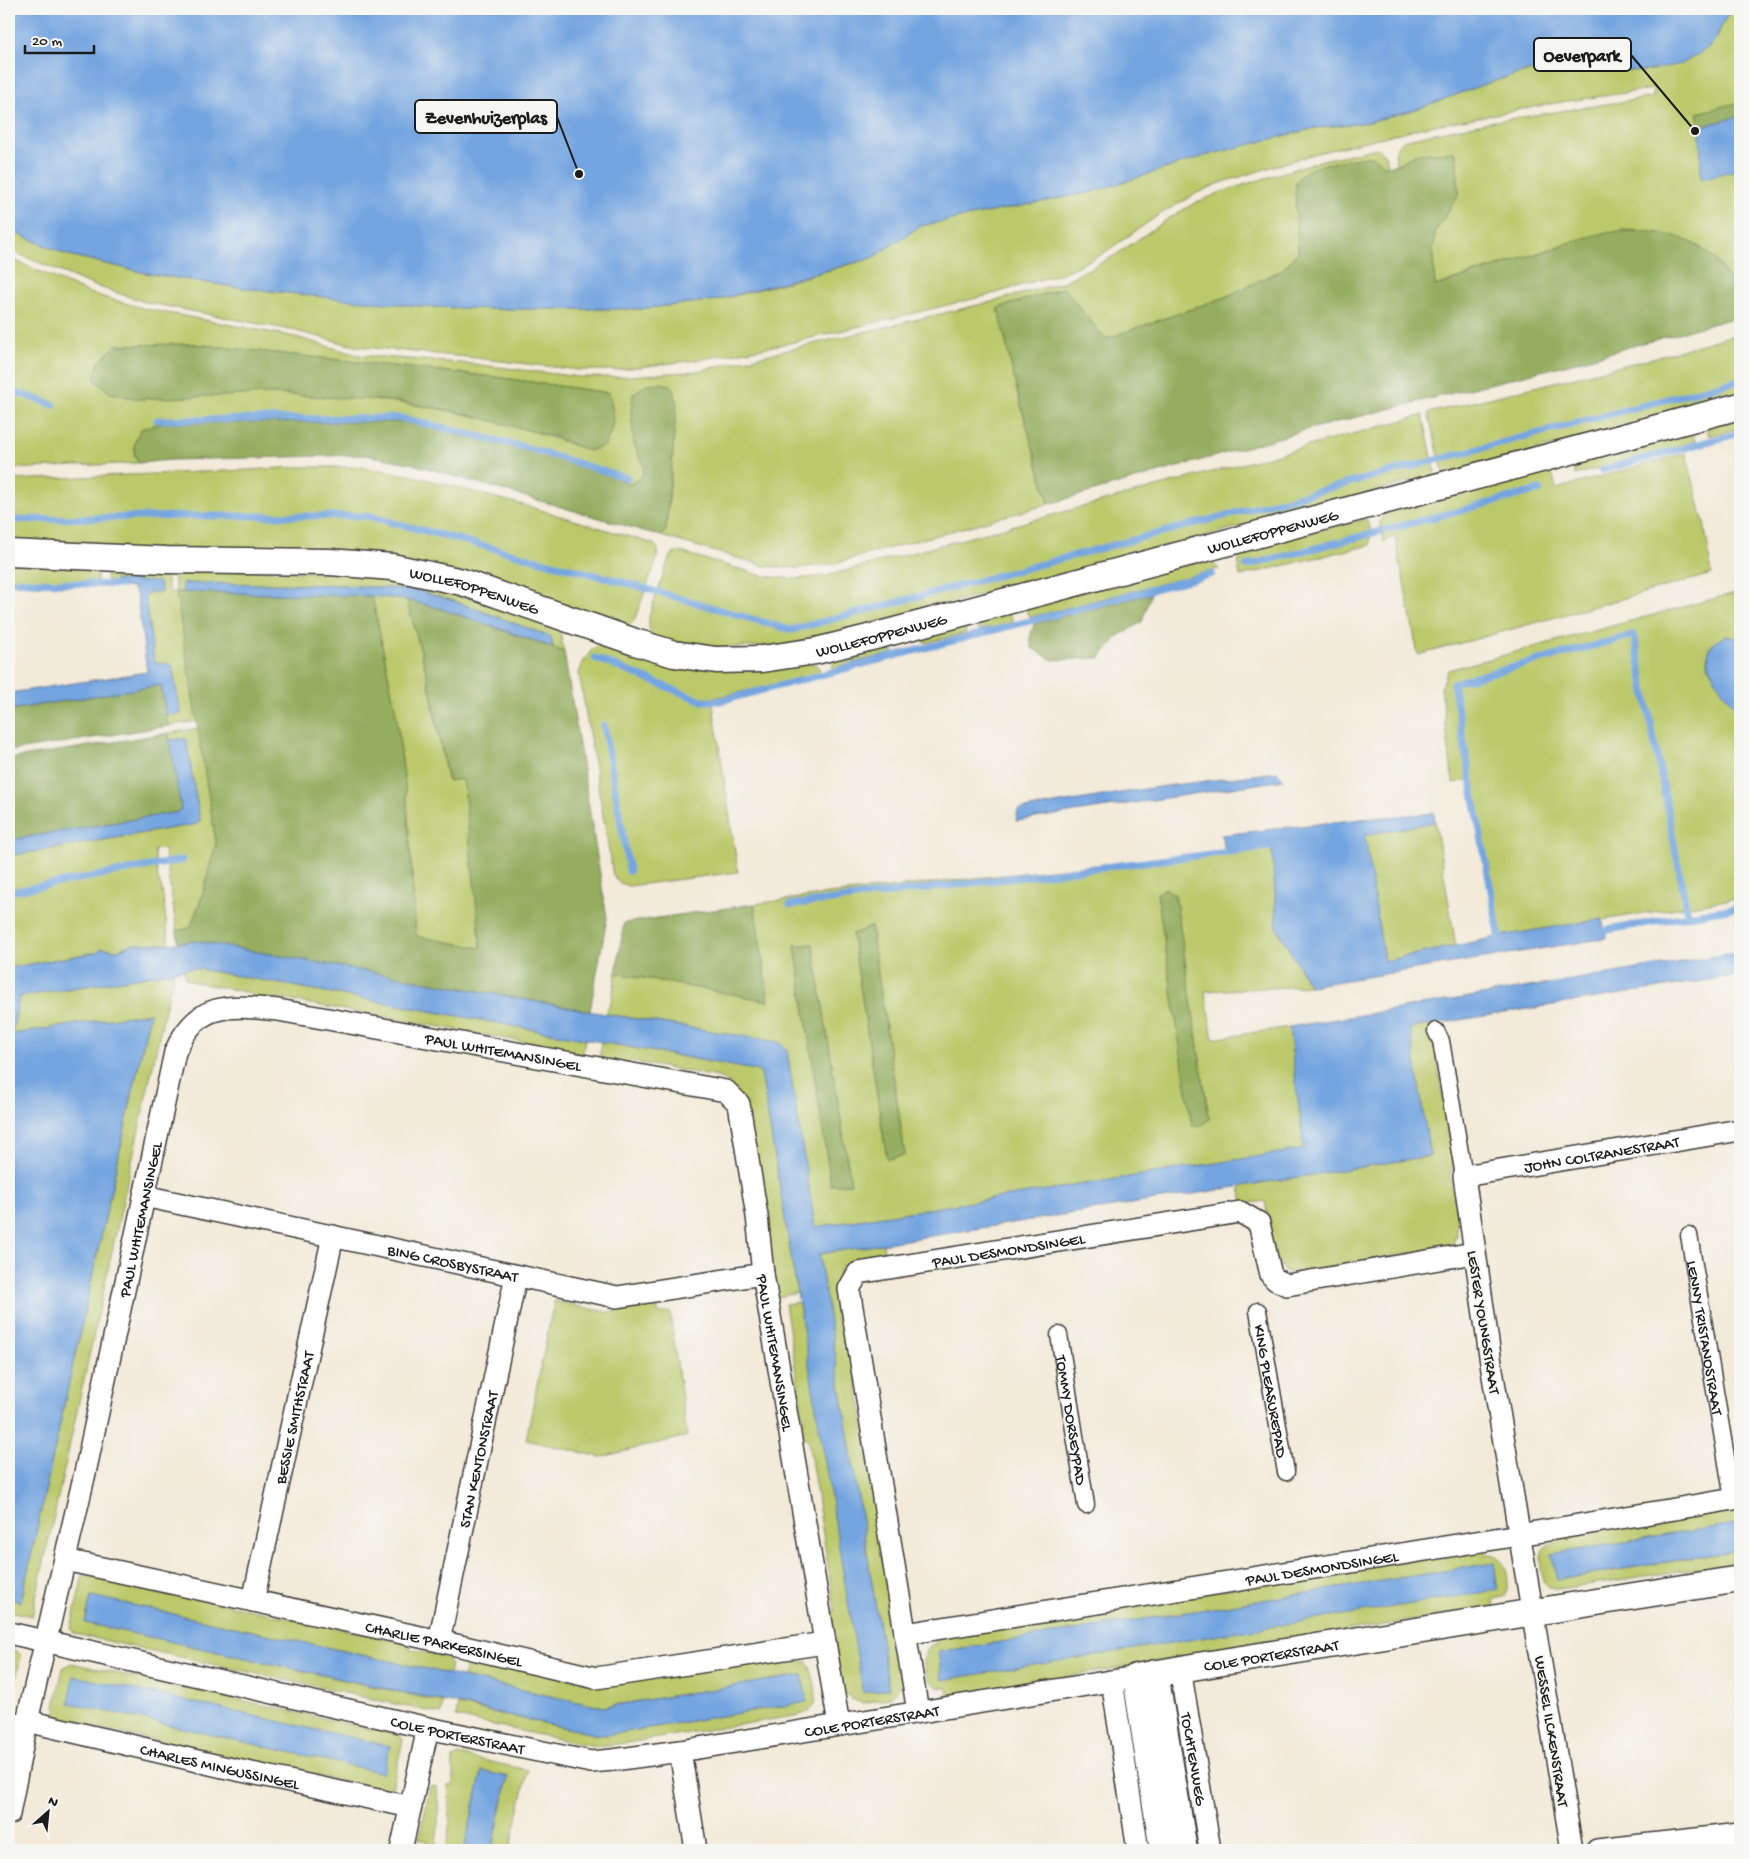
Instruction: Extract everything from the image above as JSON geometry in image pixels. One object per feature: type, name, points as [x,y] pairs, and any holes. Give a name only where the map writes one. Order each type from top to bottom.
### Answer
[{"type":"street","name":"WOLLEFOPPENWEG","points":[[9,553],[166,560],[330,562],[392,567],[462,582],[674,654],[716,660],[762,660],[816,651],[872,637],[1740,406]]},
{"type":"street","name":"PAUL WHITEMANSINGEL","points":[[9,1814],[18,1721],[47,1641],[175,1052],[182,1036],[190,1025],[201,1016],[218,1010],[240,1006],[278,1010],[726,1091],[739,1104],[757,1216],[763,1274],[839,1725]]},
{"type":"street","name":"LESTER YOUNGSTRAAT","points":[[1436,1031],[1441,1041],[1464,1176],[1474,1253],[1533,1612]]},
{"type":"street","name":"JOHN COLTRANESTRAAT","points":[[1464,1176],[1740,1130]]},
{"type":"street","name":"BING CROSBYSTRAAT","points":[[144,1196],[617,1297],[763,1274]]},
{"type":"street","name":"PAUL DESMONDSINGEL","points":[[918,1712],[849,1289],[858,1273],[1240,1212],[1260,1223],[1270,1274],[1276,1280],[1287,1285],[1474,1253]]},
{"type":"street","name":"LENNY TRISTANOSTRAAT","points":[[1688,1235],[1737,1498]]},
{"type":"street","name":"BESSIE SMITHSTRAAT","points":[[253,1601],[333,1236]]},
{"type":"street","name":"STAN KENTONSTRAAT","points":[[440,1641],[516,1276]]},
{"type":"street","name":"KING PLEASUREPAD","points":[[1258,1311],[1286,1472]]},
{"type":"street","name":"TOMMY DORSEYPAD","points":[[1059,1335],[1086,1505]]},
{"type":"street","name":"PAUL DESMONDSINGEL","points":[[905,1634],[1737,1498]]},
{"type":"street","name":"CHARLIE PARKERSINGEL","points":[[65,1560],[440,1641],[596,1678],[824,1643]]},
{"type":"street","name":"COLE PORTERSTRAAT","points":[[9,1633],[428,1728],[591,1762],[839,1725],[1740,1579]]},
{"type":"street","name":"WESSEL ILCKENSTRAAT","points":[[1533,1612],[1572,1850]]},
{"type":"street","name":"TOCHTENWEG","points":[[1180,1669],[1210,1850]]},
{"type":"street","points":[[1134,1677],[1138,1850]]},
{"type":"street","points":[[1134,1677],[1163,1850]]},
{"type":"street","points":[[1134,1677],[1184,1850]]},
{"type":"street","name":"CHARLES MINGUSSINGEL","points":[[18,1721],[223,1767],[411,1806]]},
{"type":"street","points":[[401,1850],[428,1728]]},
{"type":"street","points":[[680,1750],[696,1850]]},
{"type":"street","points":[[1597,1850],[1740,1834]]},
{"type":"green space","points":[[1659,9],[1740,9],[1740,305],[1729,280],[1644,231],[1624,230],[1585,238],[1435,286],[1433,255],[1435,232],[1459,194],[1456,152],[1415,154],[1396,165],[1397,146],[1399,144],[1406,139],[1489,122],[1653,97],[1653,89],[1561,102],[1424,127],[1317,153],[1220,183],[1199,192],[1160,214],[1101,255],[1062,273],[989,295],[790,343],[697,360],[615,370],[579,370],[355,346],[296,331],[145,302],[90,284],[9,250],[9,230],[65,254],[145,273],[235,287],[430,307],[640,309],[717,300],[872,258],[920,226],[1092,192],[1208,155],[1315,128],[1369,122],[1417,109],[1491,82],[1529,71],[1553,68],[1646,71]]},
{"type":"green space","points":[[1740,102],[1740,116],[1700,127],[1697,113]]},
{"type":"green space","points":[[1377,148],[1386,156],[1388,166],[1296,183],[1298,252],[1282,270],[1223,298],[1105,339],[1063,288],[998,308],[1018,395],[1049,504],[832,564],[799,568],[765,566],[661,536],[666,530],[673,453],[634,444],[644,466],[642,476],[631,484],[540,454],[404,422],[162,423],[141,429],[134,455],[139,463],[9,469],[9,258],[89,293],[146,309],[296,337],[358,355],[473,364],[580,377],[615,377],[698,371],[995,301],[1061,283],[1114,256],[1169,218],[1193,204],[1221,192],[1323,160]],"holes":[[[194,344],[503,378],[609,393],[589,451],[551,437],[474,416],[395,402],[314,395],[274,394],[138,399],[99,362],[117,345]]]},
{"type":"green space","points":[[1456,152],[1459,194],[1435,232],[1433,255],[1435,286],[1598,235],[1617,231],[1652,232],[1678,237],[1691,242],[1712,257],[1721,267],[1734,290],[1740,309],[1740,316],[1565,365],[1309,429],[1049,504],[1018,395],[998,308],[1064,288],[1105,339],[1223,298],[1282,270],[1298,252],[1296,186],[1297,181],[1309,170],[1330,163],[1372,156],[1386,166],[1399,164],[1415,154]]},
{"type":"green space","points":[[1740,333],[1740,397],[1447,474],[1443,471],[1428,413],[1653,358]]},
{"type":"green space","points":[[194,344],[503,378],[609,393],[613,414],[611,433],[604,446],[589,451],[555,437],[458,412],[394,401],[274,394],[138,399],[110,393],[94,379],[99,362],[116,345]]},
{"type":"green space","points":[[661,383],[671,385],[677,401],[666,530],[661,536],[409,463],[365,455],[171,460],[139,463],[134,450],[135,442],[141,429],[162,423],[404,422],[540,454],[631,484],[642,476],[644,466],[634,444],[631,413],[633,394],[647,384]]},
{"type":"green space","points":[[1423,415],[1435,471],[1433,476],[787,646],[703,648],[652,637],[649,628],[649,616],[669,558],[673,554],[680,552],[764,576],[795,579],[826,576]]},
{"type":"green space","points":[[1740,416],[1740,428],[1709,436],[1706,425]]},
{"type":"green space","points":[[1692,430],[1695,442],[1575,475],[1573,462]]},
{"type":"green space","points":[[1686,453],[1705,528],[1712,574],[1418,655],[1395,537],[1383,542],[1380,521],[1386,511],[1545,470],[1553,476],[1556,489]]},
{"type":"green space","points":[[297,467],[362,467],[414,476],[527,506],[654,544],[658,549],[658,556],[634,621],[627,626],[462,573],[9,544],[9,480]]},
{"type":"green space","points":[[1366,519],[1371,530],[1370,545],[1240,576],[1239,561],[1241,555],[1248,549]]},
{"type":"green space","points":[[1209,559],[1219,569],[1031,617],[1027,614],[1029,606]]},
{"type":"green space","points":[[9,563],[93,569],[97,576],[97,587],[9,584]]},
{"type":"green space","points":[[109,567],[165,571],[169,592],[176,592],[197,721],[168,726],[166,715],[181,713],[172,665],[154,662],[145,596],[150,592],[114,583],[115,586],[107,586],[106,572]]},
{"type":"green space","points":[[172,568],[344,573],[416,581],[559,626],[564,652],[553,647],[551,637],[454,601],[415,590],[341,585],[183,583],[183,592],[176,592]]},
{"type":"green space","points":[[176,592],[372,596],[396,713],[407,801],[416,936],[481,948],[463,779],[448,781],[428,679],[407,600],[442,609],[564,652],[607,918],[590,1011],[196,941],[178,942],[177,931],[190,928],[202,897],[216,843]]},
{"type":"green space","points":[[1735,593],[1740,598],[1740,642],[1736,638],[1726,636],[1715,642],[1707,657],[1709,668],[1740,715],[1740,795],[1736,804],[1736,832],[1740,845],[1740,898],[1501,936],[1471,780],[1453,783],[1441,688],[1448,670]]},
{"type":"green space","points":[[1151,594],[1142,622],[1118,636],[1100,658],[1052,660],[1032,648],[1030,638],[1034,624]]},
{"type":"green space","points":[[372,596],[407,600],[428,679],[447,780],[463,778],[482,948],[416,937],[407,801],[396,713]]},
{"type":"green space","points":[[1006,612],[1012,617],[1012,624],[979,630],[978,619]]},
{"type":"green space","points":[[961,624],[965,627],[966,633],[925,643],[924,639],[929,631]]},
{"type":"green space","points":[[604,642],[815,664],[819,668],[821,675],[712,698],[738,872],[628,886],[618,882],[613,875],[579,673],[588,654]]},
{"type":"green space","points":[[885,642],[894,653],[832,669],[835,655]]},
{"type":"green space","points":[[161,685],[168,726],[9,751],[9,710]]},
{"type":"green space","points":[[199,728],[216,843],[202,897],[190,928],[177,931],[164,849],[154,850],[158,878],[162,889],[169,944],[132,944],[118,950],[101,948],[97,952],[9,968],[9,856],[197,824],[200,821],[186,738],[170,740],[169,733]]},
{"type":"green space","points":[[169,733],[181,809],[179,812],[9,840],[9,759]]},
{"type":"green space","points":[[1435,822],[1456,946],[1384,961],[1364,834]]},
{"type":"green space","points":[[1272,846],[1277,928],[1310,986],[1205,991],[1213,1039],[1289,1027],[1305,1149],[815,1227],[787,1051],[782,1044],[606,1014],[612,998],[616,973],[769,1001],[754,904],[829,894]],"holes":[[[1175,895],[1209,1119],[1202,1125],[1192,1125]],[[871,927],[905,1155],[887,1159],[852,934]],[[795,945],[813,945],[851,1184],[831,1184]]]},
{"type":"green space","points":[[1165,888],[1175,895],[1209,1119],[1202,1125],[1192,1126],[1157,893]]},
{"type":"green space","points":[[754,904],[769,1001],[616,973],[624,923]]},
{"type":"green space","points":[[871,927],[905,1155],[887,1159],[852,934]]},
{"type":"green space","points":[[813,944],[851,1184],[831,1185],[795,945]]},
{"type":"green space","points":[[194,968],[585,1039],[582,1055],[570,1056],[565,1049],[282,999],[251,998],[251,993],[186,979],[184,970]]},
{"type":"green space","points":[[173,972],[174,981],[170,987],[32,1616],[9,1611],[9,1599],[21,1601],[150,1013],[12,1034],[19,997]]},
{"type":"green space","points":[[1432,1025],[1454,1168],[1451,1170],[1450,1177],[1455,1203],[1457,1231],[1451,1246],[1293,1274],[1284,1270],[1274,1257],[1265,1201],[1243,1204],[1240,1186],[1430,1156],[1409,1028]]},
{"type":"green space","points":[[601,1042],[756,1070],[761,1073],[797,1293],[777,1297],[728,1082],[718,1077],[629,1061],[623,1065],[600,1058]]},
{"type":"green space","points":[[883,1244],[886,1262],[839,1270],[906,1686],[899,1686],[890,1698],[862,1703],[851,1699],[848,1695],[842,1695],[827,1612],[835,1611],[808,1439],[800,1440],[796,1423],[804,1423],[785,1304],[799,1302],[889,1689],[819,1254]]},
{"type":"green space","points":[[554,1301],[606,1312],[657,1306],[659,1314],[670,1312],[687,1436],[601,1457],[526,1440]]},
{"type":"green space","points":[[1740,1505],[1740,1523],[1552,1554],[1557,1580],[1740,1550],[1740,1562],[1558,1589],[1551,1588],[1544,1581],[1541,1555],[1545,1547],[1555,1543],[1555,1536]]},
{"type":"green space","points":[[1484,1547],[1485,1554],[1492,1555],[1503,1562],[1508,1583],[1504,1596],[1493,1600],[1494,1607],[948,1696],[947,1688],[934,1685],[924,1668],[925,1653],[928,1647],[936,1643],[935,1636]],"holes":[[[1494,1563],[1497,1590],[942,1679],[939,1652]]]},
{"type":"green space","points":[[83,1574],[411,1644],[410,1649],[445,1657],[451,1664],[449,1674],[91,1596],[85,1622],[443,1702],[441,1714],[75,1634],[71,1629]]},
{"type":"green space","points":[[9,1649],[17,1651],[21,1656],[12,1697],[9,1700]]},
{"type":"green space","points":[[797,1653],[798,1661],[807,1662],[816,1690],[814,1706],[808,1712],[800,1715],[598,1746],[456,1717],[458,1705],[606,1735],[806,1702],[802,1675],[605,1707],[463,1677],[467,1662],[474,1658],[595,1684]]},
{"type":"green space","points":[[71,1663],[400,1735],[403,1740],[391,1792],[55,1718],[57,1711],[55,1707],[63,1668]]},
{"type":"green space","points":[[459,1755],[528,1770],[510,1849],[513,1850],[492,1850],[508,1777],[482,1771],[464,1850],[446,1850],[450,1820],[448,1786],[453,1785],[453,1758]]},
{"type":"green space","points":[[437,1786],[438,1818],[435,1850],[426,1850],[428,1841],[419,1839],[430,1787]]},
{"type":"water","points":[[9,9],[1731,9],[1711,46],[1682,64],[1646,71],[1553,68],[1528,71],[1491,82],[1417,109],[1369,122],[1315,128],[1208,155],[1092,192],[920,226],[872,258],[717,300],[640,309],[496,309],[430,307],[341,299],[235,287],[145,273],[65,254],[9,230]]},
{"type":"water","points":[[1740,116],[1740,169],[1701,179],[1700,127]]},
{"type":"water","points":[[115,580],[159,582],[162,592],[150,592],[145,596],[154,662],[172,665],[181,714],[166,715],[161,685],[9,710],[9,693],[147,672],[137,596],[132,588],[115,586]]},
{"type":"water","points":[[182,583],[341,585],[415,590],[454,601],[549,636],[551,637],[553,647],[442,609],[407,600],[372,596],[183,592]]},
{"type":"water","points":[[1726,636],[1736,638],[1740,642],[1740,715],[1715,679],[1708,658],[1710,649],[1716,641]]},
{"type":"water","points":[[186,738],[200,821],[197,824],[9,856],[9,840],[179,812],[181,809],[170,740]]},
{"type":"water","points":[[1277,772],[1284,780],[1016,821],[1018,810],[1151,788]]},
{"type":"water","points":[[1434,813],[1435,822],[1365,835],[1384,961],[1501,936],[1602,919],[1607,938],[1310,986],[1277,928],[1272,846],[1225,850],[1221,835],[1361,819]]},
{"type":"water","points":[[196,941],[606,1014],[778,1042],[787,1051],[815,1227],[1304,1149],[1289,1027],[1740,952],[1740,975],[1410,1028],[1430,1156],[819,1254],[889,1689],[863,1693],[761,1073],[755,1070],[194,968],[19,997],[12,1034],[150,1013],[21,1602],[9,1599],[9,968],[97,952],[101,948],[118,950],[132,944],[169,944]]},
{"type":"water","points":[[1740,1523],[1740,1550],[1557,1580],[1552,1554]]},
{"type":"water","points":[[1494,1563],[1498,1590],[942,1680],[938,1652]]},
{"type":"water","points":[[91,1596],[591,1705],[605,1707],[802,1675],[807,1702],[606,1735],[594,1734],[85,1623]]},
{"type":"water","points":[[74,1676],[390,1746],[383,1773],[69,1703]]},
{"type":"water","points":[[482,1771],[508,1777],[492,1850],[464,1850]]},
{"type":"waterway","points":[[9,520],[186,516],[368,516],[630,584],[791,630],[1740,380]]},
{"type":"waterway","points":[[9,390],[54,405]]},
{"type":"waterway","points":[[157,420],[401,418],[524,447],[627,478]]},
{"type":"waterway","points":[[1602,470],[1740,433]]},
{"type":"waterway","points":[[1246,566],[1540,490]]},
{"type":"waterway","points":[[595,658],[702,701],[720,701],[1212,574]]},
{"type":"waterway","points":[[9,581],[123,585]]},
{"type":"waterway","points":[[1501,945],[1453,683],[1634,635],[1688,916]]},
{"type":"waterway","points":[[604,725],[629,871]]},
{"type":"waterway","points":[[790,905],[1278,846]]},
{"type":"waterway","points":[[9,892],[182,860]]},
{"type":"waterway","points":[[1596,932],[1740,907]]},
{"type":"place","name":"Oeverpark","points":[[1695,131]]},
{"type":"place","name":"Zevenhuizerplas","points":[[579,174]]}]
